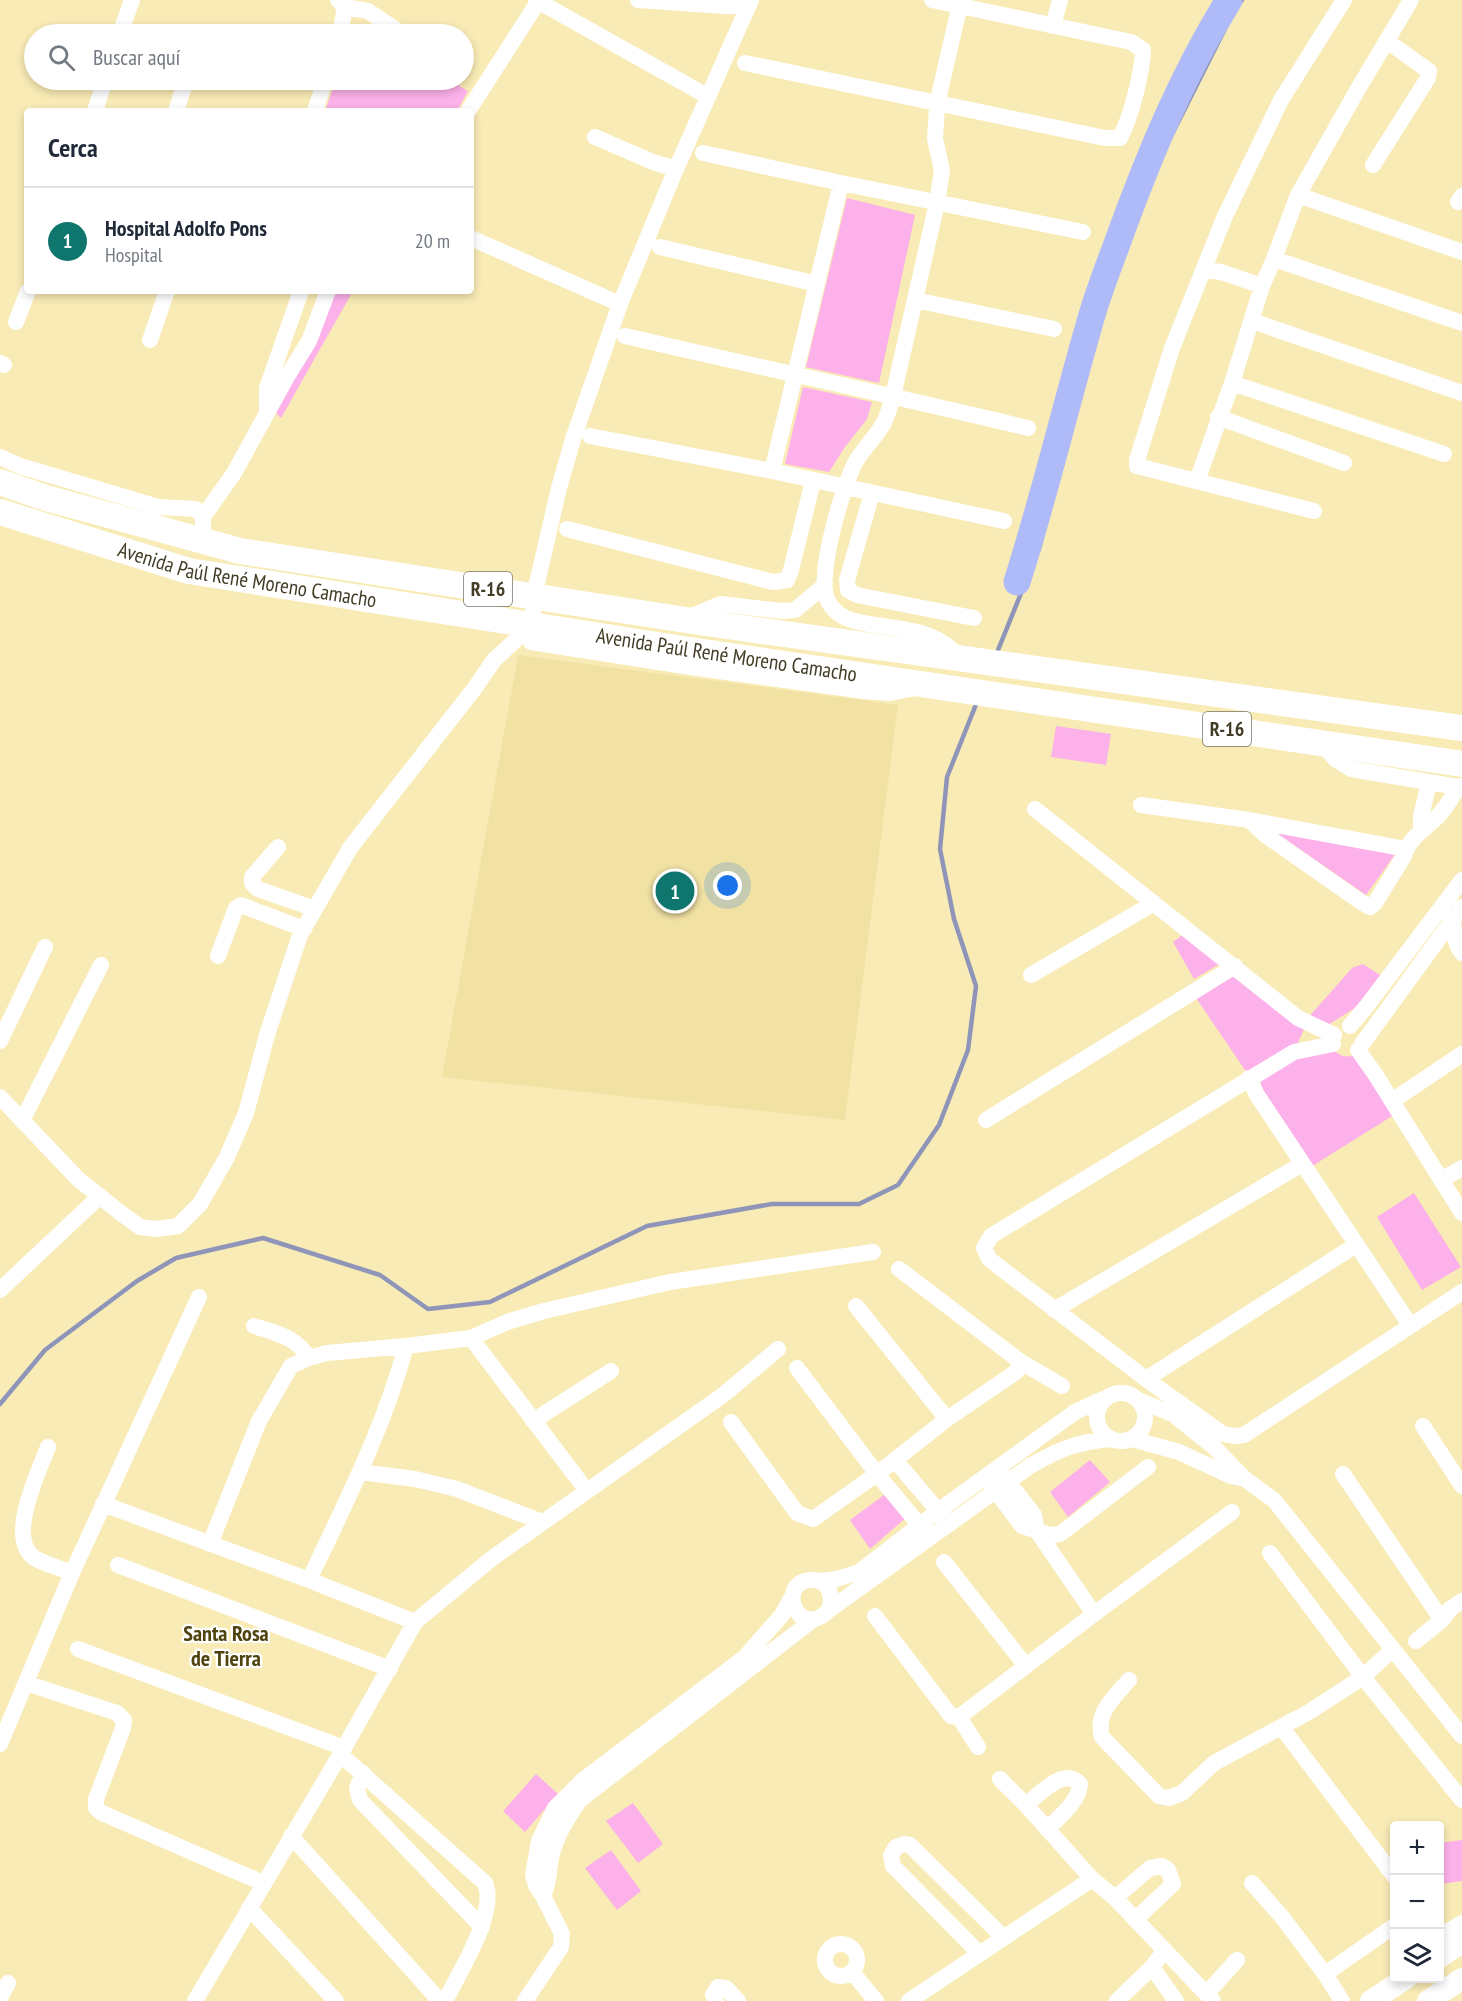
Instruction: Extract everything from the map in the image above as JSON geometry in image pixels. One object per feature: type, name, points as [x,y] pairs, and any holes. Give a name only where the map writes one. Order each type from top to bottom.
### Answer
[{"type":"main road","name":"Avenida Paúl René Moreno Camacho","points":[[12,479],[202,529],[240,551],[682,620],[1462,728]]},
{"type":"main road","name":"Avenida Paúl René Moreno Camacho","points":[[3,513],[189,571],[929,686],[1322,743],[1461,779]]},
{"type":"main road","points":[[1428,2001],[1462,1979]]},
{"type":"main road","points":[[1371,2001],[1397,1983]]},
{"type":"street","points":[[124,24],[132,0]]},
{"type":"street","points":[[638,0],[724,6],[750,3]]},
{"type":"street","points":[[745,63],[1105,138],[1120,138],[1137,84],[1143,50],[1131,42],[960,3],[932,0]]},
{"type":"street","points":[[1053,26],[1060,0]]},
{"type":"street","points":[[1314,511],[1137,466],[1137,460],[1172,348],[1225,216],[1281,100],[1344,0]]},
{"type":"street","points":[[1197,481],[1232,382],[1262,286],[1298,195],[1412,0]]},
{"type":"street","points":[[470,108],[537,1],[707,96]]},
{"type":"street","points":[[341,24],[342,3],[368,11],[387,24]]},
{"type":"street","points":[[0,1097],[78,1179],[140,1227],[156,1229],[178,1226],[200,1204],[227,1157],[246,1113],[267,1035],[304,929],[315,909],[350,848],[494,660],[532,625],[534,596],[559,488],[573,439],[620,304],[707,96],[750,3]]},
{"type":"street","points":[[960,3],[937,104],[935,139],[942,170],[937,203],[893,396],[884,424],[856,461],[844,487],[834,521],[824,586],[826,599],[836,612],[849,621],[924,633],[983,662]]},
{"type":"street","points":[[1373,165],[1428,78],[1429,71],[1387,41]]},
{"type":"street","points":[[96,108],[102,90]]},
{"type":"street","points":[[177,108],[183,90]]},
{"type":"street","points":[[316,108],[322,90]]},
{"type":"street","points":[[595,137],[653,162],[676,169]]},
{"type":"street","points":[[703,153],[1083,232]]},
{"type":"street","points":[[772,471],[841,183]]},
{"type":"street","points":[[1298,195],[1462,252]]},
{"type":"street","points":[[474,238],[620,304]]},
{"type":"street","points":[[660,247],[817,284]]},
{"type":"street","points":[[1274,259],[1462,323]]},
{"type":"street","points":[[1203,270],[1221,272],[1262,286]]},
{"type":"street","points":[[16,322],[27,294]]},
{"type":"street","points":[[150,340],[166,294]]},
{"type":"street","points":[[267,412],[267,388],[299,294]]},
{"type":"street","points":[[202,529],[309,342],[327,294]]},
{"type":"street","points":[[915,300],[1054,329]]},
{"type":"street","points":[[1252,321],[1462,393]]},
{"type":"street","points":[[625,336],[1028,428]]},
{"type":"street","points":[[1232,382],[1444,454]]},
{"type":"street","points":[[1218,417],[1344,463]]},
{"type":"street","points":[[590,436],[772,471],[1004,521]]},
{"type":"street","points":[[0,457],[12,479],[3,513]]},
{"type":"street","points":[[567,530],[773,582],[786,580],[791,570],[813,481]]},
{"type":"street","points":[[872,493],[847,580],[848,590],[857,595],[974,618]]},
{"type":"street","points":[[682,620],[721,604],[782,612],[795,610],[824,586]]},
{"type":"street","points":[[1322,743],[1335,759],[1351,769],[1429,783],[1461,779]]},
{"type":"street","points":[[1249,820],[1264,834],[1370,907],[1375,903],[1406,849],[1421,830],[1437,817],[1461,779]]},
{"type":"street","points":[[1421,830],[1421,816],[1429,783]]},
{"type":"street","points":[[1141,805],[1249,820],[1406,849]]},
{"type":"street","points":[[1035,809],[1298,1018],[1333,1040],[1340,1053],[1346,1055],[1360,1047],[1452,911],[1462,879]]},
{"type":"street","points":[[218,956],[236,908],[241,905],[252,883],[252,877],[278,847]]},
{"type":"street","points":[[252,883],[258,889],[315,909]]},
{"type":"street","points":[[1031,975],[1154,903]]},
{"type":"street","points":[[241,905],[304,929]]},
{"type":"street","points":[[1452,911],[1453,934],[1459,951],[1462,953]]},
{"type":"street","points":[[1452,911],[1350,1026],[1338,1029],[1333,1040],[1294,1052],[1249,1078],[991,1236],[984,1248],[989,1259],[1054,1310],[1223,1434],[1234,1437],[1244,1435],[1462,1292]]},
{"type":"street","points":[[0,1041],[45,947]]},
{"type":"street","points":[[22,1121],[101,965]]},
{"type":"street","points":[[986,1120],[1235,966]]},
{"type":"street","points":[[1350,1026],[1359,1031],[1360,1047],[1462,1213]]},
{"type":"street","points":[[1392,1101],[1462,1054]]},
{"type":"street","points":[[1249,1078],[1257,1095],[1410,1325]]},
{"type":"street","points":[[1054,1310],[1302,1164]]},
{"type":"street","points":[[1441,1180],[1462,1168]]},
{"type":"street","points":[[0,1290],[100,1196]]},
{"type":"street","points":[[1146,1379],[1356,1245]]},
{"type":"street","points":[[210,1544],[259,1420],[291,1366],[309,1358],[327,1353],[471,1338],[507,1322],[544,1311],[669,1282],[873,1252]]},
{"type":"street","points":[[899,1269],[1021,1362],[1062,1386]]},
{"type":"street","points":[[0,1744],[72,1573],[199,1298]]},
{"type":"street","points":[[856,1306],[947,1419]]},
{"type":"street","points":[[254,1326],[293,1339],[309,1358]]},
{"type":"street","points":[[471,1338],[587,1491]]},
{"type":"street","points":[[309,1580],[360,1472],[398,1379],[406,1346]]},
{"type":"street","points":[[195,2001],[390,1669],[415,1622],[491,1559],[723,1395],[778,1349]]},
{"type":"street","points":[[731,1422],[798,1513],[813,1519],[896,1460],[947,1419],[1016,1372],[1021,1362]]},
{"type":"street","points":[[797,1368],[877,1474],[925,1531]]},
{"type":"street","points":[[533,1421],[611,1371]]},
{"type":"street","points":[[562,1813],[630,1763],[814,1619],[823,1616],[925,1531],[938,1511],[1075,1412],[1115,1392],[1129,1393],[1140,1401],[1173,1414],[1215,1448],[1245,1479],[1274,1500],[1462,1736]]},
{"type":"street","points":[[1103,1399],[1097,1412],[1098,1426],[1106,1437],[1119,1442],[1132,1439],[1179,1452],[1231,1476],[1245,1479]]},
{"type":"street","points":[[1132,1439],[1143,1429],[1146,1414],[1140,1401]]},
{"type":"street","points":[[1423,1426],[1462,1486]]},
{"type":"street","points":[[525,2001],[561,1947],[562,1934],[536,1886],[533,1875],[544,1854],[539,1841],[562,1813],[583,1780],[745,1657],[783,1615],[795,1588],[802,1582],[837,1579],[859,1572],[925,1531],[949,1524],[1056,1451],[1084,1441],[1111,1439]]},
{"type":"street","points":[[48,1447],[30,1493],[23,1524],[25,1544],[33,1556],[72,1573]]},
{"type":"street","points":[[896,1460],[949,1524]]},
{"type":"street","points":[[1037,1531],[1051,1535],[1060,1534],[1148,1467]]},
{"type":"street","points":[[360,1472],[415,1479],[458,1489],[542,1522]]},
{"type":"street","points":[[991,1472],[1002,1487],[1034,1515],[1037,1531],[1094,1614]]},
{"type":"street","points":[[1343,1474],[1442,1620]]},
{"type":"street","points":[[103,1504],[415,1622]]},
{"type":"street","points":[[875,1616],[951,1716],[959,1717],[1232,1512]]},
{"type":"street","points":[[1270,1553],[1363,1677],[1462,1800]]},
{"type":"street","points":[[944,1562],[1026,1666]]},
{"type":"street","points":[[118,1565],[390,1669]]},
{"type":"street","points":[[820,1581],[831,1593],[832,1602],[829,1610]]},
{"type":"street","points":[[792,1597],[793,1606],[798,1613],[805,1618],[814,1619]]},
{"type":"street","points":[[1416,1641],[1442,1620],[1450,1609],[1462,1601]]},
{"type":"street","points":[[1442,1620],[1456,1619],[1462,1615]]},
{"type":"street","points":[[78,1648],[342,1751],[363,1773],[485,1883],[489,1891],[482,1927],[443,2001],[291,1836]]},
{"type":"street","points":[[1129,1680],[1103,1711],[1099,1725],[1102,1737],[1159,1796],[1169,1798],[1182,1793],[1214,1763],[1282,1728],[1363,1677],[1393,1649]]},
{"type":"street","points":[[26,1683],[117,1713],[124,1720],[96,1799],[96,1808],[102,1813],[263,1883]]},
{"type":"street","points":[[959,1717],[978,1747]]},
{"type":"street","points":[[1282,1728],[1394,1875]]},
{"type":"street","points":[[363,1773],[357,1788],[360,1800],[482,1927]]},
{"type":"street","points":[[1026,1805],[1054,1782],[1067,1777],[1075,1779],[1080,1784],[1072,1803],[1047,1829]]},
{"type":"street","points":[[1000,1779],[1092,1879],[1136,1919],[1210,1997],[1237,1960]]},
{"type":"street","points":[[979,1953],[893,1866],[891,1856],[896,1847],[904,1844],[910,1845],[1004,1937]]},
{"type":"street","points":[[1114,1898],[1150,1868],[1162,1866],[1168,1870],[1173,1884],[1136,1919]]},
{"type":"street","points":[[909,2001],[1092,1879]]},
{"type":"street","points":[[1252,1883],[1282,1917],[1325,1974],[1342,2001]]},
{"type":"street","points":[[249,1908],[336,2001]]},
{"type":"street","points":[[1444,1941],[1462,1923]]},
{"type":"street","points":[[1325,1974],[1391,1929]]},
{"type":"street","points":[[1117,2001],[1152,1967],[1165,1950]]},
{"type":"street","points":[[1152,1967],[1174,2000],[1194,1979]]},
{"type":"street","points":[[852,1972],[876,2001]]},
{"type":"street","points":[[0,1998],[8,1983]]},
{"type":"street","points":[[716,2001],[713,1995],[718,1987],[726,1988],[738,2001]]},
{"type":"shaded area","points":[[332,90],[468,91],[459,108],[326,108]]},
{"type":"shaded area","points":[[847,198],[915,215],[879,383],[806,367]]},
{"type":"shaded area","points":[[334,294],[351,294],[281,418],[275,412]]},
{"type":"shaded area","points":[[803,387],[872,402],[867,419],[829,472],[785,464]]},
{"type":"shaded area","points":[[518,655],[898,705],[845,1120],[442,1077]]},
{"type":"shaded area","points":[[1056,726],[1111,734],[1106,765],[1051,757]]},
{"type":"shaded area","points":[[1275,832],[1396,853],[1366,895]]},
{"type":"shaded area","points":[[1184,934],[1221,963],[1194,979],[1173,942]]},
{"type":"shaded area","points":[[1363,964],[1386,979],[1372,997],[1325,1027],[1307,1019],[1352,968]]},
{"type":"shaded area","points":[[1237,968],[1305,1027],[1296,1047],[1247,1073],[1194,995]]},
{"type":"shaded area","points":[[1331,1048],[1343,1056],[1357,1054],[1397,1113],[1309,1168],[1260,1094],[1262,1073],[1294,1055]]},
{"type":"shaded area","points":[[1414,1193],[1461,1267],[1422,1290],[1377,1217]]},
{"type":"shaded area","points":[[1090,1460],[1110,1482],[1068,1517],[1050,1492]]},
{"type":"shaded area","points":[[888,1492],[907,1517],[870,1549],[850,1520]]},
{"type":"shaded area","points":[[536,1774],[558,1794],[525,1832],[503,1811]]},
{"type":"shaded area","points":[[633,1803],[663,1844],[638,1863],[606,1821]]},
{"type":"shaded area","points":[[1462,1840],[1462,1881],[1444,1884],[1444,1842]]},
{"type":"shaded area","points":[[611,1850],[641,1891],[617,1910],[585,1868]]},
{"type":"waterway","points":[[1017,582],[1106,272],[1170,112],[1197,55],[1229,0]]},
{"type":"waterway","points":[[996,655],[1039,549],[1099,318],[1149,180],[1236,7],[1242,0]]},
{"type":"waterway","points":[[0,1404],[45,1350],[137,1281],[176,1258],[263,1238],[380,1275],[428,1309],[490,1302],[647,1226],[772,1204],[859,1204],[898,1185],[939,1125],[968,1050],[976,986],[954,919],[940,849],[947,777],[977,702]]},
{"type":"place","name":"Hospital Adolfo Pons","points":[[675,891]]},
{"type":"district","name":"Santa Rosa de Tierra","points":[[226,1646]]}]
